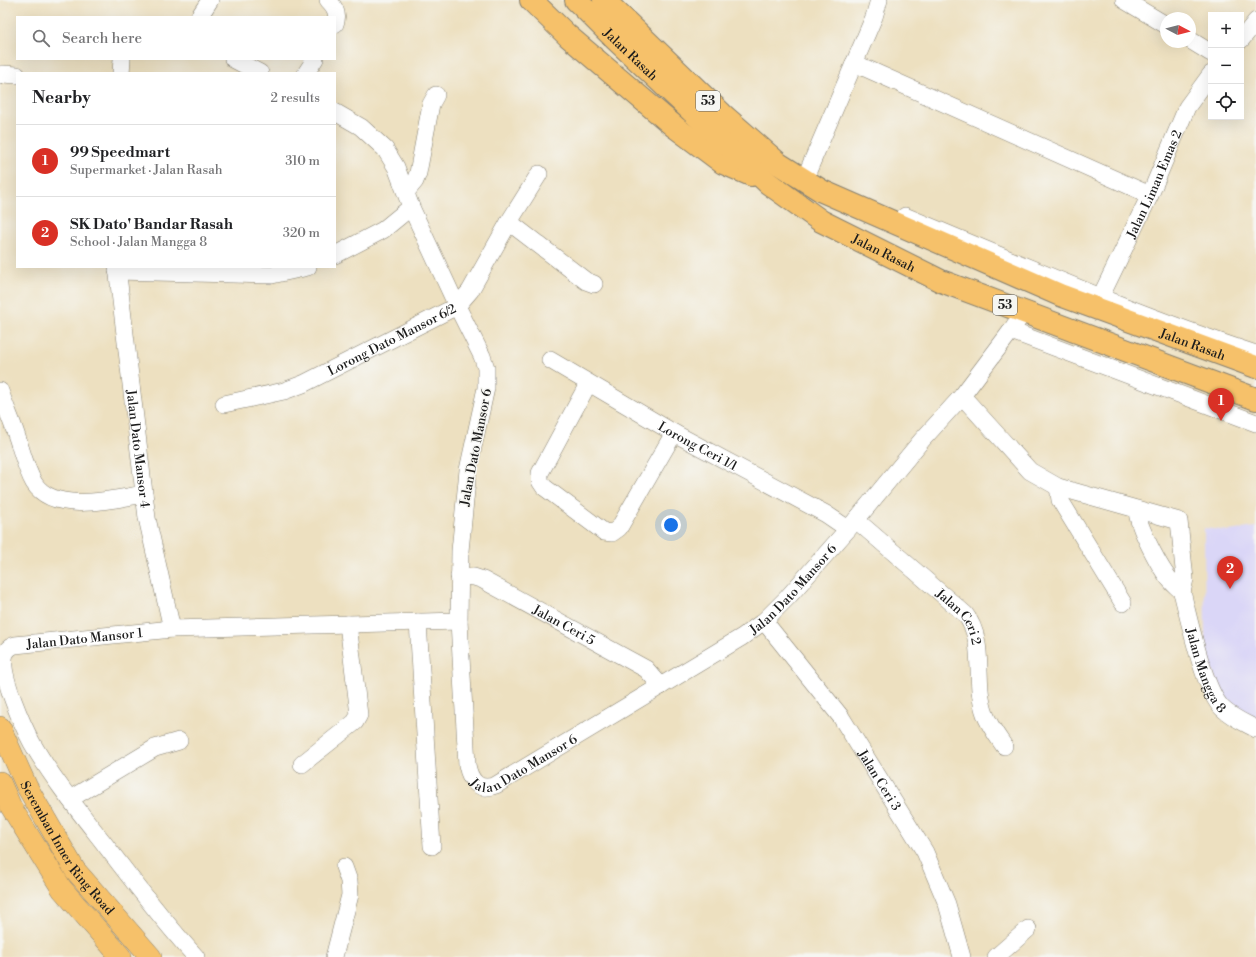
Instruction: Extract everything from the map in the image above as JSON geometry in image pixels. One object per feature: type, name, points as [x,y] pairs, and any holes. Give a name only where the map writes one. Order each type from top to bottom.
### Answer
[{"type":"highway","points":[[531,0],[568,36],[674,127],[723,162],[768,183]]},
{"type":"highway","name":"Jalan Rasah","points":[[576,0],[615,39],[768,183],[822,221],[942,281],[1256,399]]},
{"type":"highway","name":"Jalan Rasah","points":[[604,0],[728,119],[779,164],[822,191],[1060,295],[1256,367]]},
{"type":"highway","points":[[626,0],[772,148],[822,191]]},
{"type":"main road","name":"Seremban Inner Ring Road","points":[[0,727],[27,787],[75,870],[151,957]]},
{"type":"main road","name":"Seremban Inner Ring Road","points":[[0,782],[11,808],[62,889],[121,957]]},
{"type":"street","points":[[200,16],[210,0]]},
{"type":"street","points":[[328,0],[333,6],[337,15],[336,20]]},
{"type":"street","points":[[808,171],[874,17],[879,0]]},
{"type":"street","points":[[1124,0],[1160,21]]},
{"type":"street","points":[[1196,44],[1208,51]]},
{"type":"street","points":[[120,72],[122,60]]},
{"type":"street","points":[[235,60],[258,72]]},
{"type":"street","points":[[307,72],[314,60]]},
{"type":"street","points":[[854,63],[1150,195]]},
{"type":"street","points":[[0,76],[4,74],[16,76]]},
{"type":"street","name":"Jalan Limau Emas 2","points":[[1101,296],[1150,195],[1187,107],[1208,78]]},
{"type":"street","points":[[336,254],[383,230],[409,200],[418,173],[431,104],[436,95]]},
{"type":"street","name":"Jalan Dato Mansor 6","points":[[336,113],[361,127],[385,149],[396,167],[409,200],[457,306],[482,356],[488,378],[468,470],[459,576],[459,621],[467,765],[472,780],[481,787],[488,788],[496,785],[742,637],[764,621],[788,597],[852,525],[922,440],[962,396],[1012,331],[1023,312]]},
{"type":"street","points":[[772,148],[808,171],[836,186],[1101,296],[1256,354]]},
{"type":"street","name":"Lorong Dato Mansor 6/2","points":[[224,404],[284,391],[308,382],[457,306],[470,291],[509,222],[539,174]]},
{"type":"street","points":[[509,222],[586,281],[594,284]]},
{"type":"street","points":[[117,269],[272,275],[304,268]]},
{"type":"street","name":"Jalan Dato Mansor 4","points":[[117,269],[147,518],[172,628]]},
{"type":"street","points":[[1012,331],[1256,423]]},
{"type":"street","name":"Lorong Ceri 1/1","points":[[550,360],[588,384],[674,433],[826,514],[852,525]]},
{"type":"street","points":[[588,384],[540,473],[540,481],[544,488],[604,532],[612,533],[619,528],[674,433]]},
{"type":"street","points":[[0,391],[34,483],[40,489],[63,501],[76,502],[101,502],[144,494]]},
{"type":"street","points":[[962,396],[1030,471],[1058,487],[1137,509]]},
{"type":"street","points":[[1058,487],[1060,500],[1124,604]]},
{"type":"street","name":"Jalan Mangga 8","points":[[1182,592],[1170,580],[1143,534],[1138,522],[1137,509],[1179,521],[1185,579],[1182,592],[1208,684],[1215,700],[1229,714],[1256,729]]},
{"type":"street","name":"Jalan Ceri 2","points":[[852,525],[966,614],[972,622],[978,651],[980,690],[985,713],[1004,746]]},
{"type":"street","name":"Jalan Ceri 5","points":[[459,576],[474,577],[483,580],[554,618],[646,669],[661,686]]},
{"type":"street","name":"Jalan Dato Mansor 1","points":[[196,957],[168,927],[70,799],[32,743],[10,690],[4,671],[4,658],[7,650],[15,645],[172,628],[459,621]]},
{"type":"street","name":"Jalan Ceri 3","points":[[764,621],[841,717],[925,852],[947,904],[962,957]]},
{"type":"street","points":[[418,622],[432,846]]},
{"type":"street","points":[[302,764],[355,722],[359,715],[348,624]]},
{"type":"street","points":[[70,799],[155,748],[179,741]]},
{"type":"street","points":[[334,957],[350,895],[350,881],[344,867]]},
{"type":"street","points":[[996,957],[1028,929]]},
{"type":"shaded area","points":[[1256,527],[1256,718],[1232,706],[1218,689],[1205,647],[1204,528],[1229,531]]},
{"type":"place","name":"99 Speedmart","points":[[1221,421]]},
{"type":"place","name":"SK Dato' Bandar Rasah","points":[[1230,589]]}]
